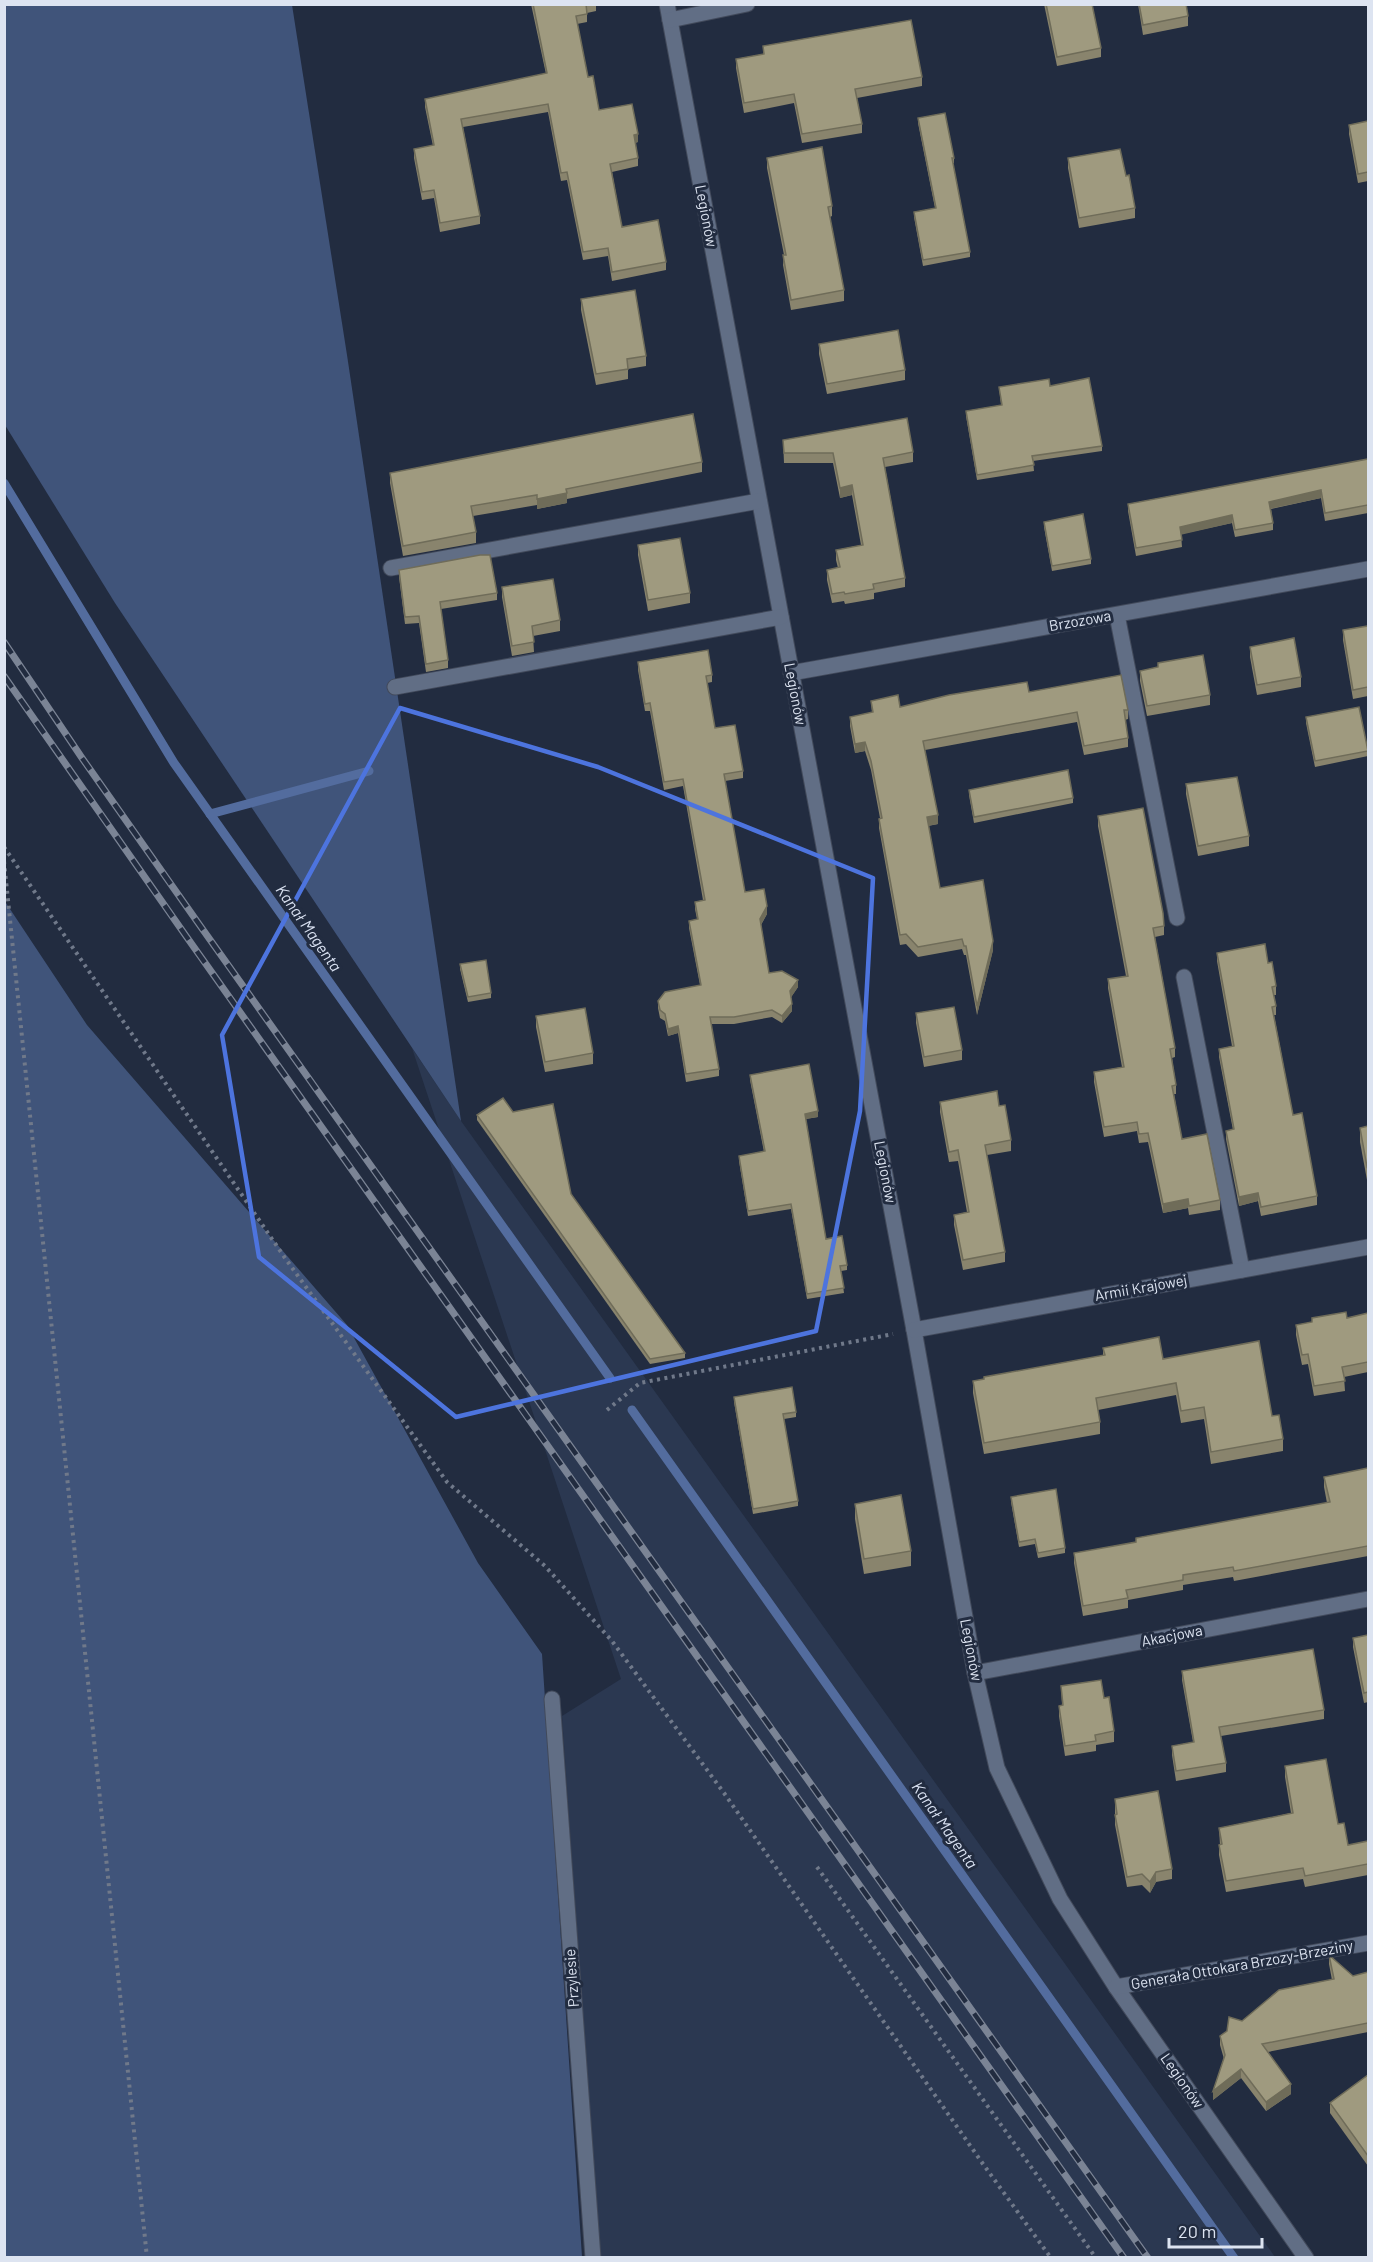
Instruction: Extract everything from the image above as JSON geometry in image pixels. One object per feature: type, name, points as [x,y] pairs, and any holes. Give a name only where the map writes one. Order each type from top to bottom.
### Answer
[{"type":"street","points":[[669,12],[747,4]]},
{"type":"street","name":"Legionów","points":[[669,12],[914,1330],[975,1673],[997,1768],[1060,1899],[1116,1987],[1306,2258]]},
{"type":"street","points":[[392,568],[759,501]]},
{"type":"street","name":"Brzozowa","points":[[791,673],[1368,569]]},
{"type":"street","points":[[1117,615],[1177,918]]},
{"type":"street","points":[[395,687],[781,617]]},
{"type":"street","points":[[1184,976],[1242,1270]]},
{"type":"street","name":"Armii Krajowej","points":[[914,1330],[1368,1247]]},
{"type":"street","name":"Akacjowa","points":[[975,1673],[1368,1599]]},
{"type":"street","name":"Przylesie","points":[[552,1699],[593,2258]]},
{"type":"street","name":"Generała Ottokara Brzozy-Brzeziny","points":[[1116,1987],[1368,1943]]},
{"type":"path","points":[[4,847],[285,1258],[447,1482],[544,1566],[612,1641],[724,1793],[1051,2258]]},
{"type":"path","points":[[4,861],[147,2258]]},
{"type":"path","points":[[607,1410],[640,1383],[914,1330]]},
{"type":"path","points":[[817,1867],[1096,2258]]},
{"type":"highlighted area","points":[[400,708],[598,767],[873,878],[860,1111],[816,1331],[456,1417],[259,1257],[222,1035]]},
{"type":"shaded area","points":[[5,5],[292,5],[347,355],[461,1121],[115,603],[5,425]]},
{"type":"shaded area","points":[[4,900],[87,1025],[347,1325],[478,1563],[542,1654],[582,2257],[5,2257]]},
{"type":"shaded area","points":[[412,1048],[461,1121],[1275,2257],[600,2257],[562,1716],[621,1679]]},
{"type":"building","points":[[533,4],[586,4],[587,14],[576,16],[588,77],[593,76],[599,110],[632,104],[638,134],[634,135],[638,158],[610,164],[622,227],[658,220],[666,262],[612,272],[608,248],[583,252],[567,172],[561,173],[548,104],[461,119],[480,216],[440,223],[434,190],[422,192],[414,149],[434,145],[425,99],[547,73]]},
{"type":"building","points":[[1046,4],[1092,4],[1101,48],[1057,57]]},
{"type":"building","points":[[1139,4],[1186,4],[1188,16],[1143,25]]},
{"type":"building","points":[[911,20],[922,77],[855,89],[862,124],[802,134],[794,94],[744,103],[736,59],[764,54],[763,46]]},
{"type":"building","points":[[945,113],[970,252],[923,260],[914,212],[936,208],[918,118]]},
{"type":"building","points":[[1368,121],[1368,172],[1358,174],[1349,125]]},
{"type":"building","points":[[822,147],[832,206],[828,207],[844,290],[791,300],[783,255],[786,255],[767,158]]},
{"type":"building","points":[[1120,149],[1126,176],[1129,175],[1135,208],[1079,218],[1068,158]]},
{"type":"building","points":[[635,290],[646,356],[627,359],[628,369],[596,374],[581,299]]},
{"type":"building","points":[[898,330],[905,370],[827,384],[819,344]]},
{"type":"building","points":[[1089,378],[1102,446],[1032,456],[1034,465],[977,475],[966,411],[1002,405],[999,387],[1049,379],[1050,386]]},
{"type":"building","points":[[693,414],[702,462],[566,489],[567,493],[537,499],[537,495],[471,506],[476,532],[403,546],[390,473]]},
{"type":"building","points":[[907,418],[913,452],[883,458],[905,578],[873,584],[874,589],[832,594],[827,570],[840,567],[836,550],[863,545],[852,485],[840,488],[833,453],[784,453],[783,440]]},
{"type":"building","points":[[1368,459],[1368,505],[1325,513],[1321,490],[1269,502],[1273,523],[1235,530],[1232,515],[1180,527],[1182,540],[1136,548],[1128,504]]},
{"type":"building","points":[[1083,514],[1091,559],[1052,566],[1044,522]]},
{"type":"building","points":[[680,538],[690,593],[648,600],[638,545]]},
{"type":"building","points":[[490,555],[497,593],[440,602],[448,660],[426,664],[419,616],[405,617],[399,570]]},
{"type":"building","points":[[553,579],[560,620],[532,626],[534,642],[512,646],[502,587]]},
{"type":"building","points":[[1368,626],[1368,687],[1353,690],[1343,630]]},
{"type":"building","points":[[1294,638],[1301,677],[1257,685],[1250,647]]},
{"type":"building","points":[[708,650],[712,675],[706,676],[715,728],[735,725],[743,771],[724,774],[745,892],[764,889],[767,906],[760,919],[769,973],[782,971],[798,980],[790,991],[792,1004],[782,1016],[772,1010],[734,1017],[710,1017],[719,1069],[686,1074],[678,1026],[668,1029],[665,1014],[660,1010],[658,1001],[665,992],[701,985],[689,921],[698,919],[695,902],[705,900],[683,779],[664,782],[650,703],[645,704],[638,662]]},
{"type":"building","points":[[1203,655],[1210,695],[1147,706],[1140,671],[1158,667],[1158,663]]},
{"type":"building","points":[[1121,675],[1128,710],[1124,710],[1128,738],[1084,746],[1077,712],[923,741],[938,815],[927,817],[940,888],[983,880],[993,941],[977,1006],[966,946],[962,939],[918,947],[906,934],[900,935],[871,761],[865,742],[855,744],[850,717],[873,712],[871,701],[898,695],[900,707],[949,695],[1027,682],[1029,692]]},
{"type":"building","points":[[1359,707],[1368,751],[1315,761],[1306,717]]},
{"type":"building","points":[[1068,770],[1073,798],[974,817],[969,790]]},
{"type":"building","points":[[1237,777],[1249,836],[1198,846],[1186,784]]},
{"type":"building","points":[[1143,808],[1163,913],[1164,926],[1153,928],[1175,1048],[1170,1049],[1176,1085],[1172,1086],[1182,1139],[1207,1134],[1220,1200],[1189,1206],[1188,1199],[1163,1204],[1148,1133],[1139,1134],[1137,1122],[1104,1127],[1094,1072],[1124,1067],[1108,979],[1128,976],[1098,816]]},
{"type":"building","points":[[1265,944],[1268,963],[1272,962],[1276,986],[1272,987],[1276,1006],[1272,1007],[1293,1115],[1302,1113],[1317,1196],[1261,1207],[1258,1193],[1239,1197],[1226,1131],[1234,1129],[1219,1049],[1234,1046],[1217,953]]},
{"type":"building","points":[[486,960],[491,993],[468,997],[460,964]]},
{"type":"building","points":[[954,1007],[962,1050],[924,1057],[916,1013]]},
{"type":"building","points":[[585,1008],[593,1053],[545,1062],[536,1016]]},
{"type":"building","points":[[809,1064],[818,1111],[805,1114],[826,1239],[842,1236],[847,1265],[840,1266],[844,1288],[807,1294],[791,1204],[748,1211],[739,1156],[765,1151],[750,1075]]},
{"type":"building","points":[[997,1091],[999,1106],[1005,1105],[1011,1140],[985,1145],[1005,1252],[963,1260],[954,1215],[969,1212],[958,1150],[949,1152],[940,1102]]},
{"type":"building","points":[[503,1098],[513,1112],[553,1104],[571,1194],[685,1353],[650,1359],[477,1115]]},
{"type":"building","points":[[1368,1126],[1368,1166],[1367,1167],[1360,1128]]},
{"type":"building","points":[[1346,1312],[1347,1318],[1368,1313],[1368,1362],[1342,1367],[1345,1381],[1314,1386],[1308,1354],[1302,1355],[1296,1325],[1312,1322],[1312,1318]]},
{"type":"building","points":[[1159,1337],[1163,1359],[1259,1341],[1272,1416],[1279,1415],[1283,1439],[1211,1452],[1204,1407],[1181,1411],[1176,1383],[1096,1398],[1100,1422],[984,1443],[973,1381],[1105,1355],[1103,1348]]},
{"type":"building","points":[[792,1387],[796,1412],[783,1414],[798,1501],[753,1509],[734,1397]]},
{"type":"building","points":[[1368,1468],[1368,1546],[1234,1571],[1233,1567],[1183,1575],[1183,1580],[1126,1590],[1128,1598],[1083,1606],[1074,1553],[1136,1542],[1136,1538],[1330,1502],[1324,1477]]},
{"type":"building","points":[[1056,1489],[1065,1548],[1038,1553],[1035,1539],[1019,1542],[1011,1497]]},
{"type":"building","points":[[901,1495],[911,1551],[864,1559],[855,1504]]},
{"type":"building","points":[[1368,1635],[1368,1692],[1364,1693],[1353,1638]]},
{"type":"building","points":[[1313,1649],[1324,1710],[1219,1727],[1226,1763],[1176,1771],[1172,1746],[1194,1742],[1182,1671]]},
{"type":"building","points":[[1101,1680],[1104,1698],[1109,1697],[1114,1731],[1095,1735],[1096,1741],[1065,1746],[1059,1706],[1063,1705],[1061,1686]]},
{"type":"building","points":[[1326,1759],[1338,1824],[1344,1823],[1348,1845],[1368,1841],[1368,1864],[1305,1876],[1303,1868],[1226,1881],[1219,1845],[1222,1844],[1219,1828],[1293,1813],[1285,1766]]},
{"type":"building","points":[[1158,1791],[1172,1869],[1156,1872],[1150,1882],[1142,1874],[1127,1877],[1115,1815],[1117,1814],[1115,1799]]},
{"type":"building","points":[[1329,1955],[1353,1976],[1368,1972],[1368,2023],[1262,2044],[1291,2084],[1266,2102],[1241,2069],[1213,2091],[1225,2055],[1220,2036],[1227,2031],[1229,2017],[1242,2021],[1279,1990],[1334,1979]]},
{"type":"building","points":[[1368,2075],[1368,2156],[1330,2103]]},
{"type":"waterway","name":"Kanał Magenta","points":[[4,483],[174,763],[610,1378]]},
{"type":"waterway","points":[[210,814],[369,771]]},
{"type":"waterway","name":"Kanał Magenta","points":[[632,1410],[1234,2258]]},
{"type":"railway","points":[[4,642],[201,927],[1148,2258]]},
{"type":"railway","points":[[4,676],[1124,2258]]}]
